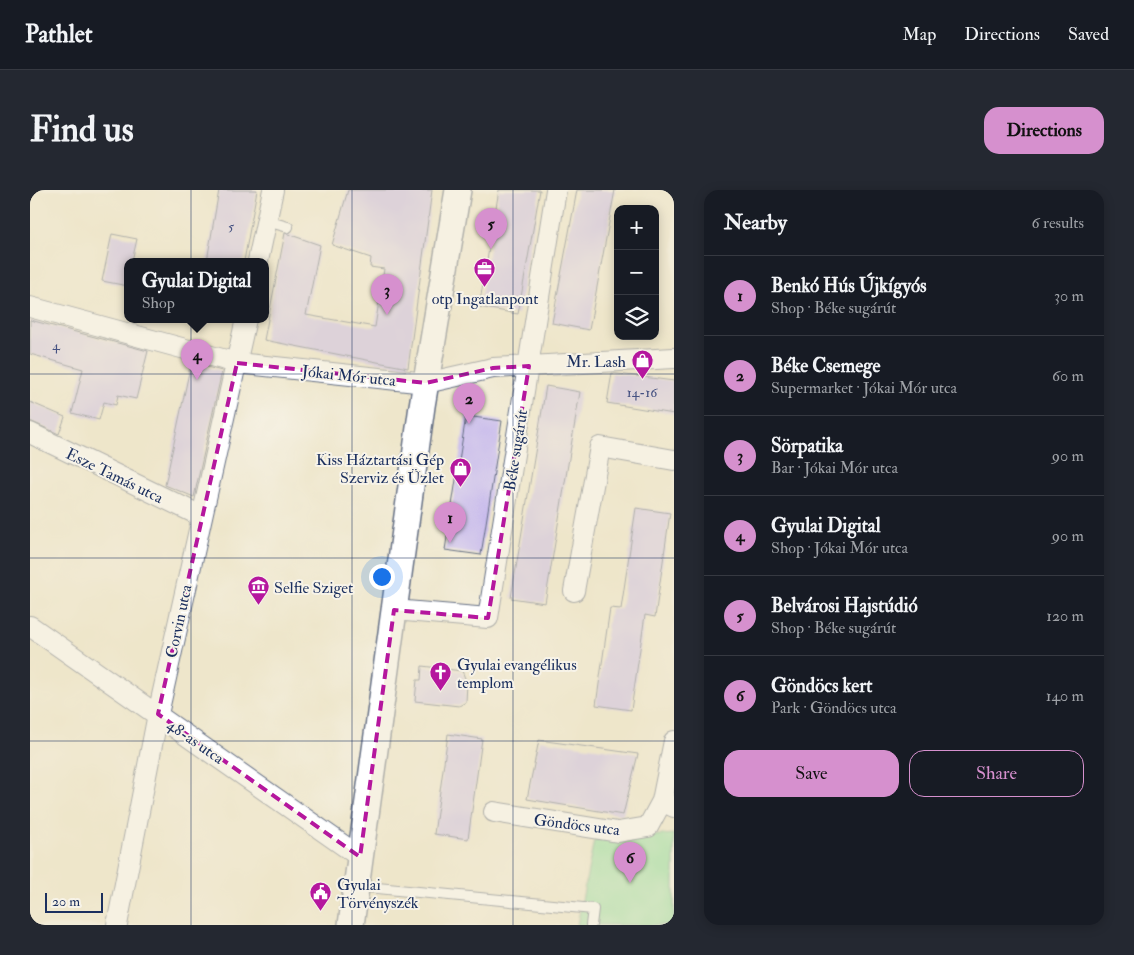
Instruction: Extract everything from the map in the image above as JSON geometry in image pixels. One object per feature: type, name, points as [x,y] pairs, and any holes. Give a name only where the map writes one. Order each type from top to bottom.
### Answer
[{"type":"street","points":[[259,258],[273,190]]},
{"type":"street","points":[[351,925],[426,384],[458,190]]},
{"type":"street","name":"Béke sugárút","points":[[394,610],[488,618],[556,190]]},
{"type":"street","name":"Jókai Mór utca","points":[[30,306],[237,363],[426,384],[492,368],[674,358]]},
{"type":"street","name":"Corvin utca","points":[[117,925],[158,714],[245,323]]},
{"type":"street","name":"Esze Tamás utca","points":[[30,433],[201,516]]},
{"type":"street","points":[[574,591],[600,447],[674,460]]},
{"type":"street","name":"48-as utca","points":[[30,626],[360,857]]},
{"type":"street","points":[[668,804],[674,741]]},
{"type":"street","name":"Göndöcs utca","points":[[494,812],[618,832],[648,827],[668,804]]},
{"type":"lane","points":[[266,220],[288,227]]},
{"type":"lane","points":[[356,885],[593,909],[591,925]]},
{"type":"highlighted area","points":[[237,363],[426,383],[493,368],[529,366],[488,618],[394,610],[360,857],[158,714]]},
{"type":"green space","points":[[674,834],[674,925],[577,925],[594,840]]},
{"type":"building","points":[[219,190],[257,190],[245,258],[208,258]]},
{"type":"building","points":[[348,190],[432,190],[408,368],[264,340],[267,323],[269,323],[285,233],[320,245],[306,315],[375,327],[384,269],[370,267],[371,258],[332,245]]},
{"type":"building","points":[[499,190],[540,190],[518,314],[479,307]]},
{"type":"building","points":[[577,190],[615,190],[589,330],[552,323]]},
{"type":"building","points":[[112,234],[137,239],[133,258],[124,258],[124,285],[102,281]]},
{"type":"building","points":[[30,320],[148,351],[136,399],[118,395],[116,405],[104,402],[99,420],[72,413],[83,369],[30,354]]},
{"type":"building","points":[[191,363],[222,371],[194,497],[165,485]]},
{"type":"building","points":[[612,373],[674,381],[674,414],[607,403]]},
{"type":"building","points":[[546,386],[580,392],[545,603],[511,598]]},
{"type":"building","points":[[30,402],[65,417],[59,434],[30,421]]},
{"type":"building","points":[[466,416],[502,421],[481,555],[445,550]]},
{"type":"building","points":[[636,508],[670,513],[655,617],[645,615],[631,710],[596,705],[610,608],[621,609]]},
{"type":"building","name":"Gyulai evangélikus templom","points":[[422,666],[462,671],[467,683],[466,702],[459,706],[415,701],[417,680],[421,680]]},
{"type":"building","points":[[448,734],[482,739],[468,839],[434,834]]},
{"type":"building","points":[[539,740],[638,754],[623,815],[527,799]]},
{"type":"place","name":"Belvárosi Hajstúdió","points":[[491,249]]},
{"type":"place","name":"otp Ingatlanpont","points":[[485,288]]},
{"type":"place","name":"Sörpatika","points":[[387,315]]},
{"type":"place","name":"Gyulai Digital","points":[[197,380]]},
{"type":"place","name":"Mr. Lash","points":[[642,380]]},
{"type":"place","name":"Béke Csemege","points":[[469,424]]},
{"type":"place","name":"Kiss Háztartási Gép Szerviz és Üzlet","points":[[460,487]]},
{"type":"place","name":"Benkó Hús Újkígyós","points":[[450,543]]},
{"type":"place","name":"Selfie Sziget","points":[[258,606]]},
{"type":"place","name":"Gyulai evangélikus templom","points":[[441,692]]},
{"type":"place","name":"Göndöcs kert","points":[[630,883]]},
{"type":"place","name":"Gyulai Törvényszék","points":[[321,912]]}]
